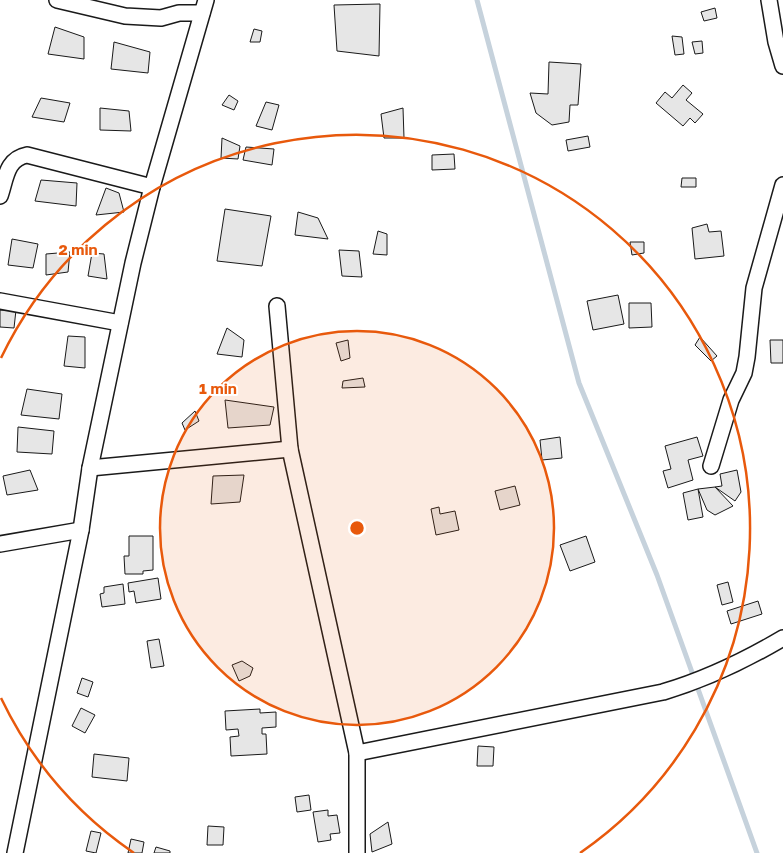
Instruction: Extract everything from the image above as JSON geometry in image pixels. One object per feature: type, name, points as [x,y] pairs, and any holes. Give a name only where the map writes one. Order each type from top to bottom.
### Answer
[{"type":"street","points":[[15,853],[81,530],[90,468],[120,323],[152,186],[204,7],[161,18],[125,16],[57,0]]},
{"type":"street","points":[[769,0],[776,42],[783,66]]},
{"type":"street","points":[[0,196],[10,164],[18,157],[26,155],[152,186]]},
{"type":"street","points":[[711,466],[732,400],[744,372],[754,288],[783,185]]},
{"type":"street","points":[[0,301],[120,323]]},
{"type":"street","points":[[276,306],[290,449],[357,753],[357,853]]},
{"type":"street","points":[[90,468],[290,449]]},
{"type":"street","points":[[0,544],[81,530]]},
{"type":"street","points":[[357,753],[663,692],[699,681],[758,653],[783,638]]},
{"type":"building","points":[[380,4],[379,56],[337,51],[334,5]]},
{"type":"building","points":[[715,8],[717,18],[704,21],[701,12]]},
{"type":"building","points":[[55,27],[84,37],[84,59],[48,54]]},
{"type":"building","points":[[254,29],[262,31],[260,42],[250,42]]},
{"type":"building","points":[[672,36],[682,37],[684,54],[675,55]]},
{"type":"building","points":[[702,41],[703,53],[695,54],[692,42]]},
{"type":"building","points":[[114,42],[150,52],[148,73],[111,69]]},
{"type":"building","points":[[549,62],[581,64],[578,105],[570,105],[569,122],[552,125],[536,113],[530,93],[548,94]]},
{"type":"building","points":[[683,85],[692,93],[686,100],[703,114],[695,123],[690,118],[683,126],[656,103],[665,92],[672,98]]},
{"type":"building","points":[[229,95],[238,101],[234,110],[222,105]]},
{"type":"building","points":[[41,98],[70,103],[64,122],[32,117]]},
{"type":"building","points":[[266,102],[279,105],[272,130],[256,126]]},
{"type":"building","points":[[100,108],[129,111],[131,131],[100,130]]},
{"type":"building","points":[[403,108],[404,138],[384,138],[381,114]]},
{"type":"building","points":[[588,136],[590,147],[568,151],[566,140]]},
{"type":"building","points":[[222,138],[240,146],[238,159],[221,158]]},
{"type":"building","points":[[246,147],[274,149],[272,165],[243,160]]},
{"type":"building","points":[[454,154],[455,169],[432,170],[432,155]]},
{"type":"building","points":[[682,178],[696,178],[696,187],[681,187]]},
{"type":"building","points":[[41,180],[77,183],[76,206],[35,201]]},
{"type":"building","points":[[106,188],[119,193],[124,212],[96,215]]},
{"type":"building","points":[[225,209],[271,216],[262,266],[217,261]]},
{"type":"building","points":[[298,212],[318,218],[328,239],[295,235]]},
{"type":"building","points":[[707,224],[709,232],[721,231],[724,256],[695,259],[692,228]]},
{"type":"building","points":[[378,231],[387,234],[387,255],[373,254]]},
{"type":"building","points":[[12,239],[38,244],[33,268],[8,265]]},
{"type":"building","points":[[630,242],[644,242],[644,253],[632,255]]},
{"type":"building","points":[[339,250],[359,251],[362,277],[342,276]]},
{"type":"building","points":[[70,252],[68,272],[46,275],[46,254]]},
{"type":"building","points":[[92,253],[104,254],[107,279],[88,276]]},
{"type":"building","points":[[618,295],[624,324],[593,330],[587,301]]},
{"type":"building","points":[[629,303],[651,303],[652,327],[629,328]]},
{"type":"building","points":[[0,310],[16,310],[14,328],[0,327]]},
{"type":"building","points":[[227,328],[244,340],[242,357],[217,354]]},
{"type":"building","points":[[68,336],[85,337],[85,368],[64,366]]},
{"type":"building","points":[[700,337],[717,356],[711,361],[695,345]]},
{"type":"building","points":[[348,340],[350,358],[341,361],[336,343]]},
{"type":"building","points":[[770,340],[783,340],[783,363],[771,363]]},
{"type":"building","points":[[363,378],[365,387],[342,388],[343,381]]},
{"type":"building","points":[[27,389],[62,394],[59,419],[21,415]]},
{"type":"building","points":[[225,400],[274,407],[270,425],[228,428]]},
{"type":"building","points":[[195,411],[199,421],[185,430],[182,423]]},
{"type":"building","points":[[18,427],[54,431],[52,454],[17,452]]},
{"type":"building","points":[[560,437],[562,458],[542,460],[540,440]]},
{"type":"building","points":[[697,437],[703,456],[688,460],[693,480],[668,488],[663,471],[671,469],[665,446]]},
{"type":"building","points":[[30,470],[38,490],[7,495],[3,476]]},
{"type":"building","points":[[737,470],[741,492],[735,501],[715,487],[722,486],[720,474]]},
{"type":"building","points":[[244,475],[240,502],[211,504],[213,476]]},
{"type":"building","points":[[515,486],[520,505],[500,510],[495,491]]},
{"type":"building","points":[[715,487],[733,506],[715,515],[707,510],[698,489]]},
{"type":"building","points":[[698,489],[703,517],[688,520],[683,493]]},
{"type":"building","points":[[439,507],[440,514],[455,511],[459,530],[436,535],[431,509]]},
{"type":"building","points":[[129,536],[153,536],[153,570],[143,571],[143,574],[125,574],[124,556],[129,556]]},
{"type":"building","points":[[586,536],[595,562],[570,571],[560,545]]},
{"type":"building","points":[[158,578],[161,599],[136,603],[134,591],[129,592],[128,583]]},
{"type":"building","points":[[728,582],[733,602],[722,605],[717,585]]},
{"type":"building","points":[[123,584],[125,604],[102,607],[100,594],[104,593],[104,587]]},
{"type":"building","points":[[758,601],[762,614],[731,624],[727,611]]},
{"type":"building","points":[[159,639],[164,666],[151,668],[147,641]]},
{"type":"building","points":[[242,661],[253,668],[250,676],[239,681],[232,665]]},
{"type":"building","points":[[82,678],[93,682],[88,697],[77,693]]},
{"type":"building","points":[[81,708],[95,715],[85,733],[72,726]]},
{"type":"building","points":[[260,709],[260,713],[276,712],[276,727],[262,728],[262,734],[266,734],[267,754],[231,756],[230,737],[239,736],[238,729],[226,730],[225,711]]},
{"type":"building","points":[[478,746],[494,747],[493,766],[477,766]]},
{"type":"building","points":[[94,754],[129,758],[127,781],[92,777]]},
{"type":"building","points":[[309,795],[311,810],[297,812],[295,797]]},
{"type":"building","points":[[328,810],[328,816],[337,815],[340,833],[330,834],[331,840],[318,842],[313,812]]},
{"type":"building","points":[[388,822],[392,844],[372,852],[370,834]]},
{"type":"building","points":[[208,826],[224,827],[223,845],[207,845]]},
{"type":"building","points":[[91,831],[101,833],[96,853],[86,851]]},
{"type":"building","points":[[131,839],[144,842],[142,853],[128,853]]},
{"type":"building","points":[[156,847],[170,851],[170,853],[154,853]]},
{"type":"waterway","points":[[477,0],[579,383],[657,575],[757,853]]}]
